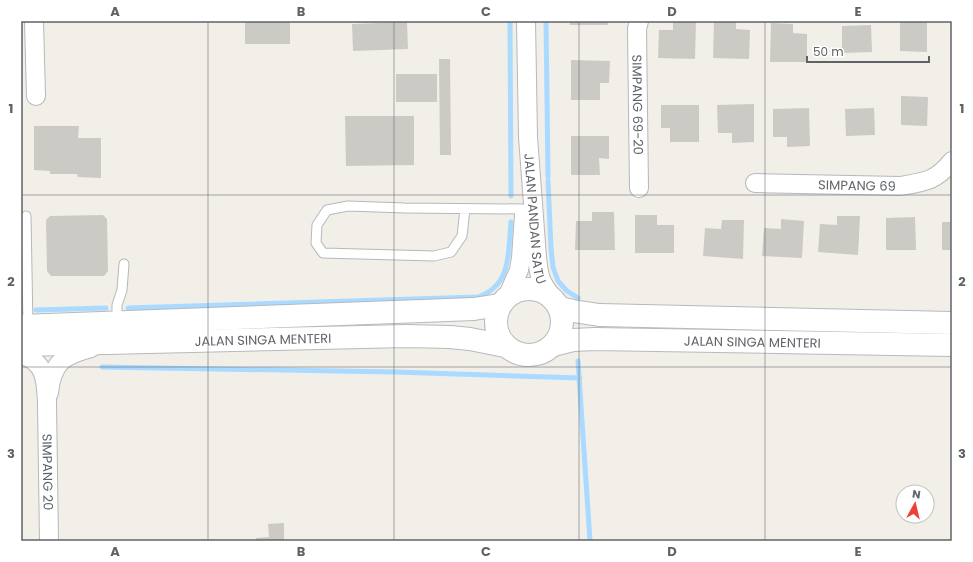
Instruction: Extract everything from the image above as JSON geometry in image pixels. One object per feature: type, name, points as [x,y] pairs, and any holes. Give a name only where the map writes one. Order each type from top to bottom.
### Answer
[{"type":"main road","points":[[530,288],[542,291],[556,303],[562,321],[560,334],[553,345],[542,352],[529,355],[516,353],[505,346],[498,337],[495,326],[495,315],[503,300],[518,290],[530,288]]},
{"type":"main road","name":"JALAN SINGA MENTERI","points":[[23,333],[117,323],[455,310],[503,300]]},
{"type":"main road","name":"JALAN SINGA MENTERI","points":[[556,303],[573,311],[614,316],[952,323]]},
{"type":"main road","name":"JALAN SINGA MENTERI","points":[[23,333],[108,343],[406,336],[457,337],[505,346]]},
{"type":"main road","name":"JALAN SINGA MENTERI","points":[[553,345],[573,340],[595,339],[952,345]]},
{"type":"street","points":[[34,21],[36,96]]},
{"type":"street","name":"JALAN PANDAN SATU","points":[[526,21],[528,137],[532,205],[539,275],[542,284],[556,303]]},
{"type":"street","name":"SIMPANG 69-20","points":[[639,21],[637,29],[640,188]]},
{"type":"street","name":"JALAN PANDAN SATU","points":[[503,300],[515,280],[520,264],[528,137]]},
{"type":"street","name":"SIMPANG 69","points":[[755,183],[900,186],[921,183],[939,175],[952,161]]},
{"type":"street","points":[[47,403],[52,374],[58,364],[67,356],[108,343]]},
{"type":"street","points":[[21,355],[33,359],[43,372],[46,381],[47,403]]},
{"type":"street","name":"SIMPANG 20","points":[[47,403],[49,541]]},
{"type":"lane","points":[[465,209],[462,236],[451,252],[434,256],[323,253],[316,243],[317,225],[327,210],[348,206],[524,209]]},
{"type":"lane","points":[[23,333],[26,216]]},
{"type":"lane","points":[[117,323],[117,305],[122,290],[124,264]]},
{"type":"building","points":[[245,21],[290,21],[290,44],[245,44]]},
{"type":"building","points":[[570,21],[608,21],[608,25],[570,25]]},
{"type":"building","points":[[673,21],[696,21],[695,59],[658,58],[659,30],[673,30]]},
{"type":"building","points":[[714,21],[736,21],[736,29],[750,30],[749,59],[713,58]]},
{"type":"building","points":[[407,22],[408,49],[353,51],[352,24]]},
{"type":"building","points":[[900,22],[927,22],[927,52],[900,51]]},
{"type":"building","points":[[771,23],[793,24],[793,33],[807,34],[807,62],[770,62]]},
{"type":"building","points":[[871,25],[872,52],[842,53],[842,26]]},
{"type":"building","points":[[439,59],[450,59],[451,155],[440,155]]},
{"type":"building","points":[[571,60],[610,61],[609,83],[600,83],[600,100],[571,100]]},
{"type":"building","points":[[396,74],[437,74],[437,102],[396,102]]},
{"type":"building","points":[[901,96],[928,97],[927,126],[901,125]]},
{"type":"building","points":[[754,104],[754,142],[732,143],[732,133],[718,133],[717,105]]},
{"type":"building","points":[[661,105],[699,105],[699,142],[670,142],[670,128],[661,128]]},
{"type":"building","points":[[809,108],[810,146],[787,147],[787,137],[773,137],[773,109]]},
{"type":"building","points":[[874,108],[875,135],[846,136],[845,109]]},
{"type":"building","points":[[345,116],[414,116],[414,165],[346,166]]},
{"type":"building","points":[[34,126],[79,126],[78,138],[101,138],[101,178],[78,177],[77,174],[50,174],[50,171],[34,170]]},
{"type":"building","points":[[571,136],[609,136],[609,159],[599,158],[600,175],[571,175]]},
{"type":"building","points":[[592,212],[614,212],[615,250],[575,250],[576,221],[592,221]]},
{"type":"building","points":[[103,215],[107,219],[108,271],[104,276],[51,276],[47,271],[46,220],[50,216]]},
{"type":"building","points":[[635,215],[657,215],[657,225],[674,225],[674,253],[635,253]]},
{"type":"building","points":[[837,216],[860,216],[858,255],[818,252],[820,224],[837,225]]},
{"type":"building","points":[[915,217],[916,250],[886,250],[886,218]]},
{"type":"building","points":[[781,219],[804,221],[802,258],[762,256],[764,228],[781,229]]},
{"type":"building","points":[[722,220],[744,220],[743,259],[703,256],[705,228],[721,229]]},
{"type":"building","points":[[942,222],[952,222],[952,250],[942,250]]},
{"type":"building","points":[[284,523],[284,541],[256,541],[256,538],[269,537],[268,524]]},
{"type":"waterway","points":[[510,21],[511,196]]},
{"type":"waterway","points":[[546,21],[548,177]]},
{"type":"waterway","points":[[548,181],[553,267],[558,281],[567,291],[578,298]]},
{"type":"waterway","points":[[128,308],[478,297],[489,292],[497,285],[503,276],[508,256],[511,222]]},
{"type":"waterway","points":[[36,310],[106,308]]},
{"type":"waterway","points":[[578,361],[590,541]]},
{"type":"waterway","points":[[102,367],[395,372],[580,378]]}]
